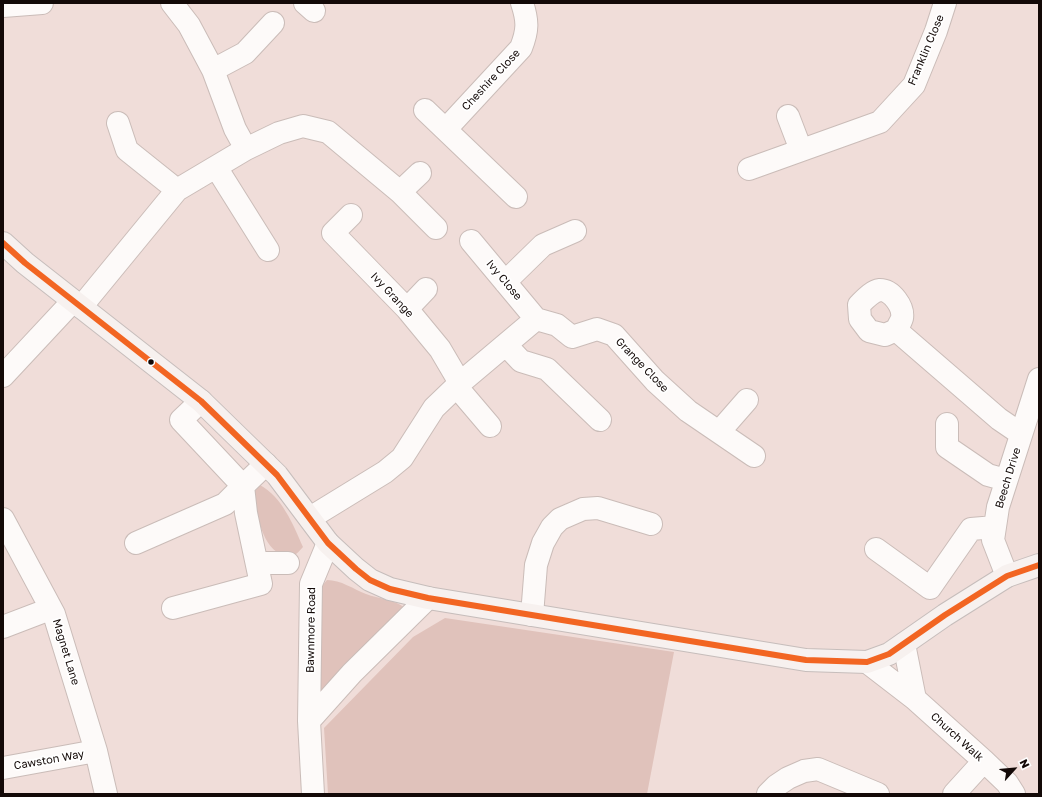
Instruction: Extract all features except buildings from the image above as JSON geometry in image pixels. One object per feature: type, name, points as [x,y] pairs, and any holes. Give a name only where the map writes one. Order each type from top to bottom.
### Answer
[{"type":"main road","points":[[3,243],[25,263],[201,401],[277,475],[328,543],[370,580],[390,589],[428,598],[806,660],[867,662],[889,654],[945,615],[1007,576],[1039,565]]},
{"type":"street","points":[[3,6],[42,3]]},
{"type":"street","points":[[172,3],[189,25],[213,70],[235,129],[246,149]]},
{"type":"street","name":"Cheshire Close","points":[[446,129],[521,48],[525,38],[527,19],[522,3]]},
{"type":"street","name":"Franklin Close","points":[[750,169],[880,122],[914,85],[936,31],[944,3]]},
{"type":"street","points":[[213,70],[245,53],[273,23]]},
{"type":"street","points":[[425,110],[516,197]]},
{"type":"street","points":[[788,116],[801,150]]},
{"type":"street","points":[[118,123],[127,150],[177,190]]},
{"type":"street","points":[[3,376],[77,304],[177,190],[246,149],[279,133],[303,126],[328,132],[400,192],[436,228]]},
{"type":"street","points":[[216,167],[268,250]]},
{"type":"street","points":[[400,192],[420,173]]},
{"type":"street","name":"Ivy Grange","points":[[351,215],[333,233],[406,309],[440,349],[458,385],[490,426]]},
{"type":"street","points":[[506,282],[543,245],[575,231]]},
{"type":"street","name":"Ivy Close","points":[[471,241],[536,319]]},
{"type":"street","points":[[406,309],[426,289]]},
{"type":"street","points":[[310,518],[385,472],[402,458],[434,408],[458,385],[536,319]]},
{"type":"street","name":"Grange Close","points":[[536,319],[557,325],[572,337],[597,329],[614,335],[655,381],[688,411],[754,456]]},
{"type":"street","points":[[896,330],[1000,419],[1021,434]]},
{"type":"street","points":[[506,345],[521,361],[547,369],[600,420]]},
{"type":"street","name":"Beech Drive","points":[[1007,576],[993,540],[998,507],[1039,379]]},
{"type":"street","points":[[719,432],[747,400]]},
{"type":"street","points":[[173,608],[261,584],[246,513],[243,486],[182,420],[201,401]]},
{"type":"street","points":[[947,424],[946,447],[988,475],[1006,480]]},
{"type":"street","points":[[136,543],[225,504],[266,464]]},
{"type":"street","points":[[532,615],[536,565],[543,543],[552,527],[560,519],[583,509],[598,508],[651,524]]},
{"type":"street","name":"Magnet Lane","points":[[3,519],[54,614],[96,752],[106,794]]},
{"type":"street","points":[[876,549],[930,588],[971,529],[995,526]]},
{"type":"street","name":"Bawnmore Road","points":[[313,794],[310,721],[311,584],[328,543]]},
{"type":"street","points":[[257,563],[288,563]]},
{"type":"street","points":[[310,721],[352,673],[428,598]]},
{"type":"street","points":[[3,627],[50,609]]},
{"type":"street","points":[[904,644],[915,699]]},
{"type":"street","name":"Church Walk","points":[[867,662],[915,699],[1008,783],[1014,794]]},
{"type":"street","name":"Cawston Way","points":[[3,768],[96,752]]},
{"type":"street","points":[[954,794],[984,761]]},
{"type":"street","points":[[768,794],[776,786],[788,778],[804,771],[818,769],[878,794]]},
{"type":"shaded area","points":[[260,485],[268,490],[281,504],[295,529],[303,547],[293,556],[285,556],[277,552],[270,546],[265,538],[259,520],[254,492]]},
{"type":"shaded area","points":[[327,580],[342,583],[366,594],[391,601],[405,608],[317,701],[322,586]]},
{"type":"shaded area","points":[[445,618],[674,652],[647,794],[328,794],[324,728],[413,637]]},
{"type":"transit line","points":[[3,243],[25,263],[201,401],[277,475],[328,543],[370,580],[390,589],[428,598],[806,660],[867,662],[889,654],[945,615],[1007,576],[1039,565]]}]
